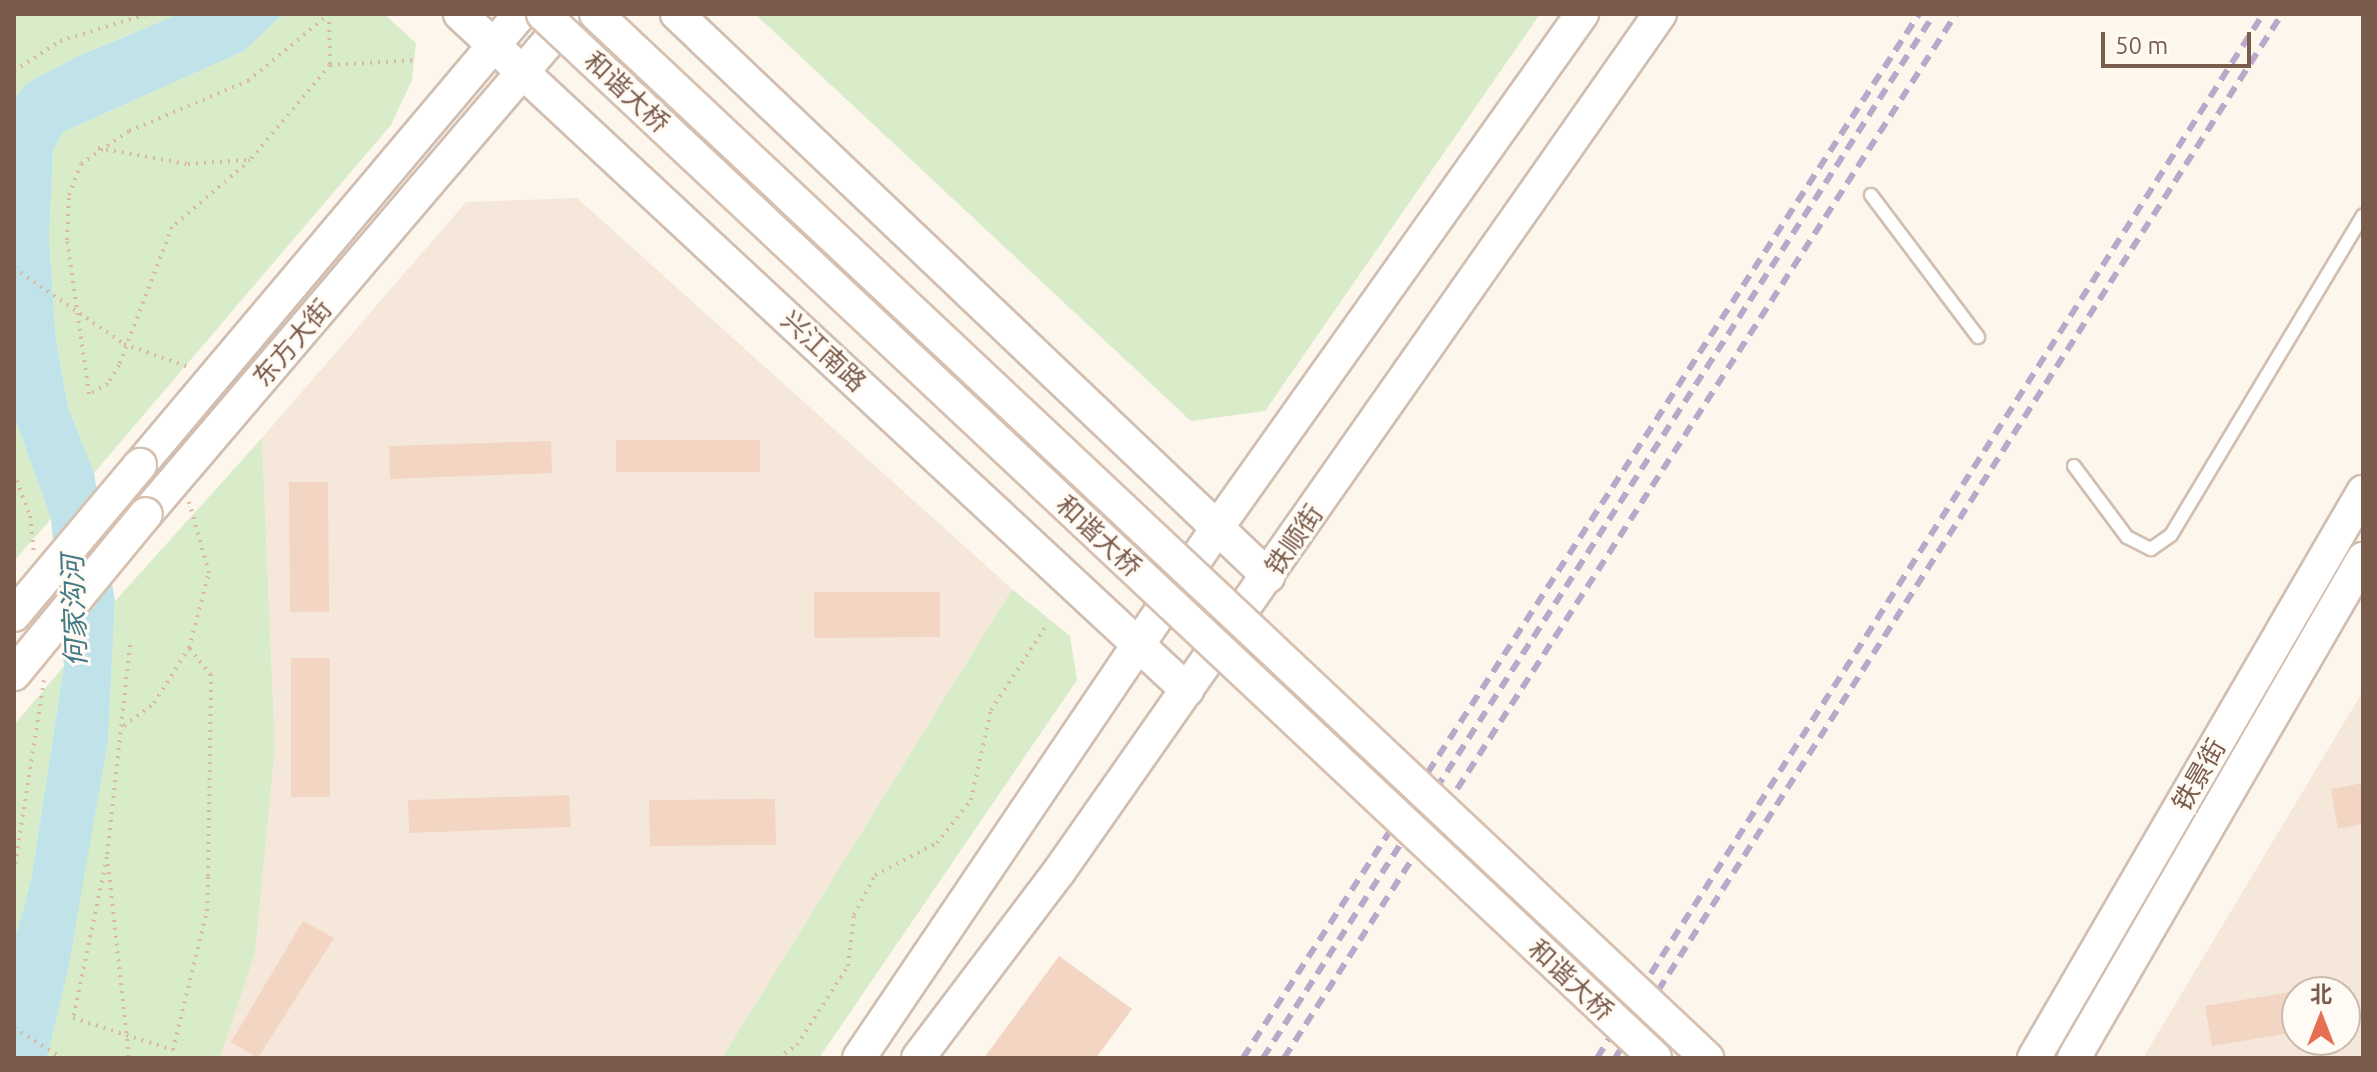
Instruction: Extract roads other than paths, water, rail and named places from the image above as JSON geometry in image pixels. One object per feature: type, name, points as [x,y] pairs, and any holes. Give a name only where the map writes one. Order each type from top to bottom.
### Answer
[{"type":"main road","name":"兴江南路","points":[[460,14],[1187,690]]},
{"type":"main road","name":"东方大街","points":[[14,615],[218,377],[520,14]]},
{"type":"main road","name":"和谐大桥","points":[[543,14],[1655,1058]]},
{"type":"main road","name":"东方大街","points":[[14,674],[146,514],[572,14]]},
{"type":"main road","name":"和谐大桥","points":[[596,14],[1707,1058]]},
{"type":"main road","points":[[677,14],[1219,525],[1268,576]]},
{"type":"main road","points":[[859,1058],[1141,645],[1219,525],[1582,14]]},
{"type":"main road","name":"铁顺街","points":[[918,1058],[1058,873],[1660,14]]},
{"type":"main road","name":"铁景街","points":[[2034,1058],[2363,492]]},
{"type":"main road","name":"铁景街","points":[[2074,1058],[2363,559]]},
{"type":"main road","points":[[941,1058],[1058,873]]},
{"type":"lane","points":[[1871,195],[1978,337]]},
{"type":"lane","points":[[2074,466],[2127,537],[2151,549],[2171,535],[2363,215]]},
{"type":"water","name":"何家沟河","points":[[179,14],[283,14],[244,51],[63,132],[53,151],[49,238],[56,340],[68,407],[94,473],[115,601],[108,741],[68,969],[47,1058],[14,1058],[14,942],[31,880],[64,666],[51,519],[14,415],[14,99],[27,83],[74,58]]},
{"type":"railway","points":[[1243,1058],[1919,14]]},
{"type":"railway","points":[[1263,1058],[1934,14]]},
{"type":"railway","points":[[1284,1058],[1956,14]]},
{"type":"railway","points":[[1597,1058],[2263,14]]},
{"type":"railway","points":[[1615,1058],[2282,14]]}]
